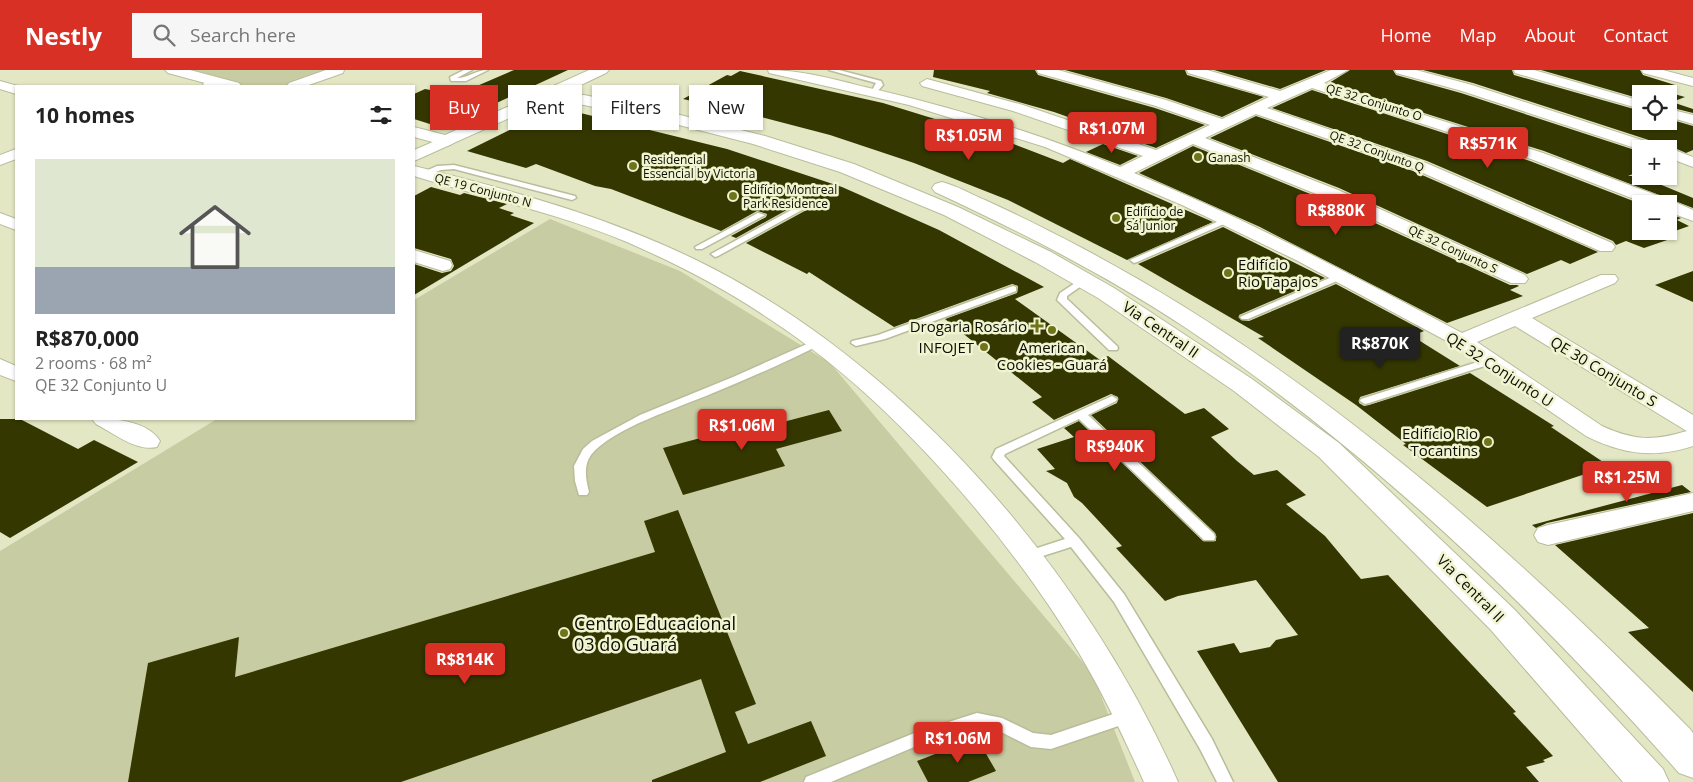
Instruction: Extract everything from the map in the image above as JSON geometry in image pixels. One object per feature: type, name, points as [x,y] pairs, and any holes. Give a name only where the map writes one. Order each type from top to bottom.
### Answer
[{"type":"street","points":[[173,70],[220,85]]},
{"type":"street","points":[[297,85],[338,70]]},
{"type":"street","points":[[1043,70],[1162,103],[1222,124]]},
{"type":"street","points":[[1193,70],[1281,96]]},
{"type":"street","points":[[1400,70],[1467,88],[1632,142]]},
{"type":"street","points":[[1520,70],[1632,102]]},
{"type":"street","points":[[1648,70],[1693,82]]},
{"type":"street","name":"QE 32 Conjunto U","points":[[785,71],[874,92],[1050,144],[1229,220],[1341,276],[1461,341],[1594,431],[1614,441],[1636,447],[1652,448],[1693,437]]},
{"type":"street","points":[[1121,173],[1337,71]]},
{"type":"street","name":"Via Central II","points":[[568,85],[594,73]]},
{"type":"street","name":"Via Central II","points":[[594,73],[585,81],[602,90],[772,130],[856,164],[984,206],[1096,263],[1145,292],[1295,392],[1448,518],[1631,694],[1693,760]]},
{"type":"street","points":[[928,83],[1018,108],[1157,156]]},
{"type":"street","name":"QE 32 Conjunto O","points":[[1311,83],[1528,153],[1639,195]]},
{"type":"street","points":[[0,85],[15,90]]},
{"type":"street","name":"Via Central II","points":[[582,100],[676,119],[856,164],[1084,280],[1185,345],[1329,450],[1502,618],[1649,782]]},
{"type":"street","name":"QE 32 Conjunto Q","points":[[1256,109],[1420,166],[1606,247]]},
{"type":"street","name":"Via Central II","points":[[447,141],[508,113]]},
{"type":"street","points":[[1677,115],[1693,120]]},
{"type":"street","points":[[415,132],[447,141]]},
{"type":"street","name":"QE 32 Conjunto S","points":[[1194,138],[1332,194],[1518,279]]},
{"type":"street","points":[[415,156],[447,141]]},
{"type":"street","points":[[0,160],[15,154]]},
{"type":"street","points":[[1677,156],[1693,162]]},
{"type":"street","name":"QE 19 Conjunto N","points":[[418,173],[563,204],[691,265],[774,312],[818,342],[858,374],[905,418],[970,488],[1027,556],[1078,627],[1128,716],[1161,782]]},
{"type":"street","points":[[1677,209],[1693,216]]},
{"type":"street","points":[[0,218],[15,225]]},
{"type":"street","points":[[415,256],[443,265]]},
{"type":"street","points":[[1461,341],[1515,316],[1608,279]]},
{"type":"street","name":"QE 30 Conjunto S","points":[[1515,316],[1693,425]]},
{"type":"street","points":[[0,366],[15,374]]},
{"type":"street","points":[[106,420],[148,441]]},
{"type":"street","points":[[1548,535],[1693,502]]},
{"type":"street","points":[[1410,528],[1448,518]]},
{"type":"lane","points":[[469,70],[452,78],[453,80],[464,80],[482,70]]},
{"type":"lane","points":[[832,70],[880,82],[880,85],[874,92]]},
{"type":"lane","points":[[498,115],[502,116]]},
{"type":"lane","points":[[715,254],[807,205]]},
{"type":"lane","points":[[699,247],[762,215]]},
{"type":"lane","points":[[1134,260],[1229,220]]},
{"type":"lane","points":[[1244,317],[1341,276]]},
{"type":"lane","points":[[1084,280],[1063,296],[1062,300],[1113,348]]},
{"type":"lane","points":[[856,343],[881,337],[1013,289]]},
{"type":"lane","points":[[583,492],[578,473],[581,462],[587,451],[608,434],[743,377],[818,342]]},
{"type":"lane","points":[[1365,401],[1490,361]]},
{"type":"lane","points":[[1112,399],[1000,452],[998,457],[1074,541],[1118,598],[1147,643],[1206,744],[1225,782]]},
{"type":"lane","points":[[1080,414],[1209,537]]},
{"type":"lane","points":[[1027,556],[1074,541]]},
{"type":"lane","points":[[812,782],[916,739],[977,720],[1002,725],[1031,740],[1052,742],[1128,716]]},
{"type":"green space","points":[[178,70],[330,70],[290,85],[238,85]]},
{"type":"green space","points":[[550,219],[680,271],[830,363],[1092,673],[1135,782],[0,782],[0,551],[215,420],[415,420],[415,299]]},
{"type":"building","points":[[514,70],[568,70],[536,85],[508,85],[508,98],[498,102],[498,85],[479,85]]},
{"type":"building","points":[[934,70],[1035,70],[1038,75],[1155,108],[1205,125],[1156,148],[1054,112],[987,93],[990,91],[933,77]]},
{"type":"building","points":[[1065,70],[1185,70],[1187,75],[1264,97],[1222,117],[1166,98]]},
{"type":"building","points":[[1214,70],[1326,70],[1280,89]]},
{"type":"building","points":[[1350,70],[1393,70],[1396,75],[1461,93],[1632,149],[1632,174],[1628,176],[1632,176],[1632,185],[1544,151],[1329,83]]},
{"type":"building","points":[[1423,70],[1512,70],[1514,75],[1632,108],[1632,130],[1677,130],[1677,121],[1693,126],[1693,150],[1686,153],[1677,149],[1677,140],[1649,140],[1473,83]]},
{"type":"building","points":[[1541,70],[1640,70],[1643,75],[1675,85],[1632,85],[1632,96]]},
{"type":"building","points":[[740,71],[883,103],[1003,140],[1063,163],[1070,159],[1213,222],[1127,260],[1008,200],[914,163],[830,135],[763,117],[763,85],[709,85],[727,75],[731,76]]},
{"type":"building","points":[[425,89],[430,90],[430,124],[415,119],[415,94]]},
{"type":"building","points":[[1312,90],[1530,161],[1632,201],[1632,240],[1667,240],[1644,248],[1626,241],[1616,245],[1613,241],[1427,161],[1272,108]]},
{"type":"building","points":[[1677,95],[1685,97],[1677,100]]},
{"type":"building","points":[[1677,104],[1693,109],[1693,113],[1677,109]]},
{"type":"building","points":[[582,113],[592,116],[592,130],[650,130],[727,149],[842,187],[939,230],[1044,287],[1015,299],[1100,360],[1108,356],[1185,414],[1204,408],[1229,429],[1211,437],[1237,461],[1254,475],[1277,470],[1306,495],[1286,504],[1325,536],[1361,579],[1388,575],[1516,712],[1513,713],[1553,756],[1543,760],[1545,762],[1526,767],[1539,782],[1278,782],[1197,651],[1234,643],[1240,653],[1270,647],[1276,640],[1298,635],[1256,580],[1178,596],[1165,601],[1116,548],[1122,546],[1082,503],[1074,497],[1067,483],[1046,471],[1055,469],[1037,449],[1074,437],[1064,428],[1079,421],[1203,541],[1216,541],[1215,533],[1091,415],[1117,403],[1118,397],[1111,394],[1054,420],[1032,402],[1042,397],[945,319],[1017,293],[1018,286],[1012,284],[894,327],[809,272],[807,274],[746,243],[812,207],[812,203],[803,201],[736,238],[731,236],[766,217],[767,214],[757,211],[721,231],[611,189],[595,186],[536,164],[526,168],[467,151],[509,130],[582,130]]},
{"type":"building","points":[[1256,116],[1413,171],[1598,252],[1570,264],[1561,260],[1527,274],[1339,188],[1210,138]]},
{"type":"building","points":[[1103,144],[1138,156],[1120,165],[1086,152]]},
{"type":"building","points":[[1193,146],[1325,200],[1510,285],[1517,285],[1519,286],[1510,290],[1523,296],[1447,323],[1260,227],[1139,173]]},
{"type":"building","points":[[1633,185],[1662,185],[1693,198],[1693,208],[1677,202],[1677,195],[1659,195]]},
{"type":"building","points":[[431,187],[460,195],[464,193],[507,204],[499,208],[514,213],[510,215],[534,223],[415,294],[415,264],[442,273],[451,271],[454,266],[451,259],[415,248],[415,195]]},
{"type":"building","points":[[1677,220],[1689,226],[1677,230]]},
{"type":"building","points":[[1223,227],[1325,278],[1239,315],[1241,320],[1249,321],[1336,284],[1424,331],[1412,336],[1460,366],[1360,397],[1359,403],[1364,406],[1369,405],[1470,373],[1554,426],[1551,427],[1609,466],[1487,507],[1403,445],[1406,444],[1356,405],[1258,338],[1264,337],[1138,264]]},
{"type":"building","points":[[1693,271],[1693,302],[1655,285]]},
{"type":"building","points":[[829,410],[842,431],[776,449],[785,466],[683,495],[663,448],[753,424],[756,429]]},
{"type":"building","points":[[0,419],[22,420],[78,449],[94,440],[138,462],[10,538],[0,532]]},
{"type":"building","points":[[1682,485],[1691,492],[1547,523],[1536,528],[1532,525]]},
{"type":"building","points":[[678,510],[756,704],[735,712],[748,744],[811,721],[826,756],[760,782],[652,782],[652,780],[726,752],[701,679],[401,782],[128,782],[148,663],[239,637],[235,677],[655,552],[644,521]]},
{"type":"building","points":[[1693,513],[1693,692],[1628,632],[1649,628],[1555,545]]},
{"type":"building","points":[[977,738],[996,771],[968,782],[928,782],[917,761]]},
{"type":"place","name":"Ganash","points":[[1198,157]]},
{"type":"place","name":"Residencial Essencial by Victoria","points":[[633,166]]},
{"type":"place","name":"Edifício Montreal Park Residence","points":[[733,196]]},
{"type":"place","name":"Edifício de Sá Junior","points":[[1116,218]]},
{"type":"place","name":"Edifício Rio Tapajos","points":[[1228,273]]},
{"type":"place","name":"Drogaria Rosário","points":[[1037,326]]},
{"type":"place","name":"American Cookies - Guará","points":[[1052,330]]},
{"type":"place","name":"INFOJET","points":[[984,347]]},
{"type":"place","name":"Edifício Rio Tocantins","points":[[1488,442]]},
{"type":"place","name":"Centro Educacional 03 do Guará","points":[[564,633]]}]
